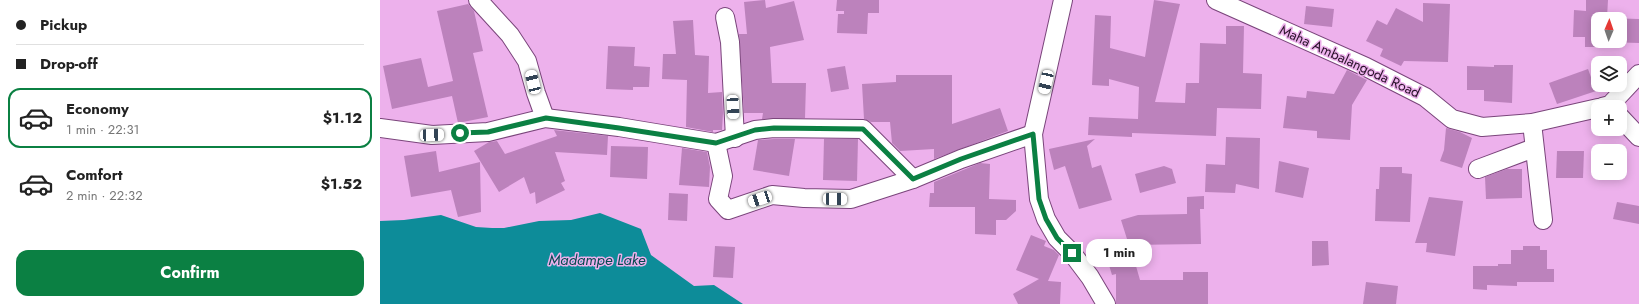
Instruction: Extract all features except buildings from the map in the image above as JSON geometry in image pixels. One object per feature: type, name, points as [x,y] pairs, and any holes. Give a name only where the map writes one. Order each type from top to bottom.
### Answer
[{"type":"street","points":[[478,0],[510,35],[527,61],[536,93],[546,118]]},
{"type":"street","points":[[1063,0],[1033,134],[1039,199],[1046,219],[1057,238],[1072,253],[1090,277],[1106,304]]},
{"type":"street","name":"Maha Ambalangoda Road","points":[[1216,0],[1366,67],[1425,97],[1452,119],[1482,127],[1532,123],[1591,112]]},
{"type":"street","points":[[725,17],[730,42],[735,138]]},
{"type":"street","points":[[1616,100],[1639,74]]},
{"type":"street","points":[[380,128],[432,135],[488,132],[546,118],[716,143],[735,138],[755,130],[863,129],[913,179]]},
{"type":"street","points":[[1532,123],[1543,220]]},
{"type":"street","points":[[1627,126],[1639,137]]},
{"type":"street","points":[[716,143],[723,176],[718,199],[728,210],[772,195],[804,198],[851,199],[913,179],[961,159],[1033,134]]},
{"type":"street","points":[[1478,168],[1534,148]]},
{"type":"water","name":"Madampe Lake","points":[[600,213],[641,229],[651,255],[694,286],[714,285],[743,304],[380,304],[380,221],[404,220],[441,215],[476,227],[504,228],[539,221],[571,220]]},
{"type":"route","points":[[460,133],[488,132],[546,118],[716,143],[735,138],[755,130],[774,128],[863,129],[913,179],[961,159],[1033,134],[1039,199],[1046,219],[1057,238],[1072,253]]}]
